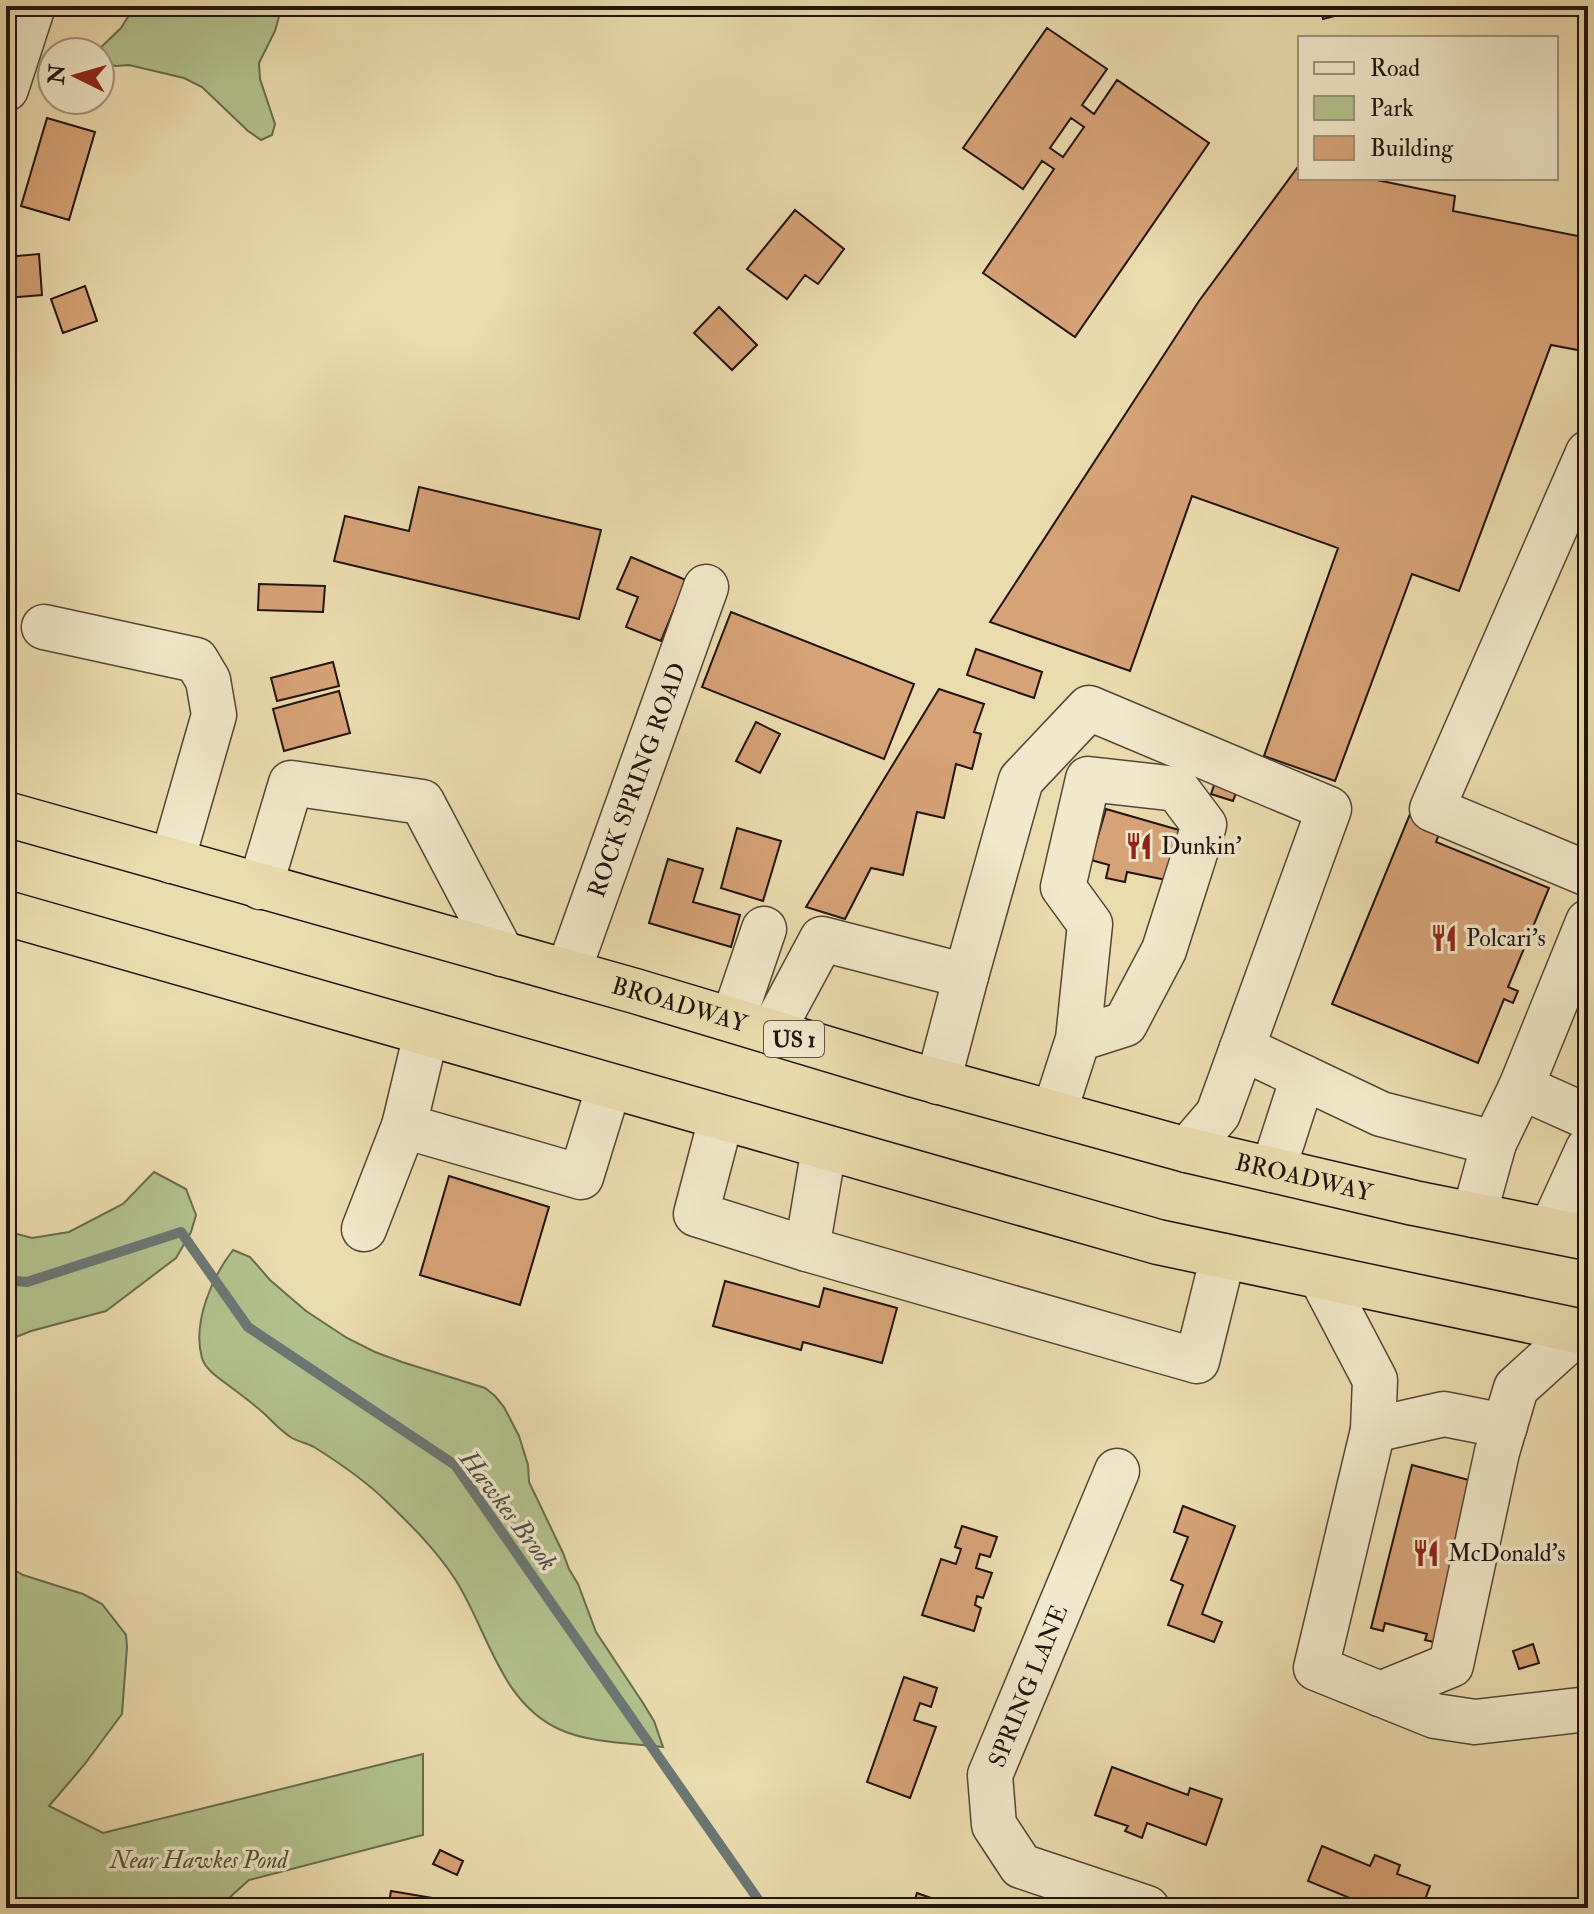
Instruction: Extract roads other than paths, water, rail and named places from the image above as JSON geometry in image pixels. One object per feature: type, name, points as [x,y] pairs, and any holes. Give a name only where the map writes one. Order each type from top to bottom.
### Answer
[{"type":"highway","name":"BROADWAY","points":[[6,814],[568,972],[938,1082],[1187,1150],[1414,1203],[1569,1234]]},
{"type":"highway","points":[[6,913],[1158,1242],[1584,1332]]},
{"type":"street","points":[[6,89],[33,6]]},
{"type":"street","points":[[1588,453],[1432,809],[1588,874]]},
{"type":"street","name":"ROCK SPRING ROAD","points":[[568,972],[706,587]]},
{"type":"street","points":[[44,627],[196,660],[208,680],[214,715],[172,861]]},
{"type":"street","points":[[938,1082],[1021,780],[1089,708],[1329,809],[1218,1114],[1187,1150]]},
{"type":"street","points":[[1054,1113],[1078,1039],[1090,924],[1063,887],[1088,779],[1177,789],[1204,825],[1164,950],[1125,1024],[1078,1039]]},
{"type":"street","points":[[260,887],[291,783],[422,802],[502,954]]},
{"type":"street","points":[[1474,1215],[1494,1143],[1521,1087],[1588,922]]},
{"type":"street","points":[[752,1026],[764,929]]},
{"type":"street","points":[[752,1026],[822,939],[966,976]]},
{"type":"street","points":[[364,1229],[404,1126],[426,1034]]},
{"type":"street","points":[[1242,1048],[1381,1114],[1494,1143]]},
{"type":"street","points":[[1273,1170],[1303,1077]]},
{"type":"street","points":[[404,1126],[581,1177],[609,1086]]},
{"type":"street","points":[[1521,1087],[1588,1117]]},
{"type":"street","points":[[721,1119],[696,1214],[1197,1361],[1223,1256]]},
{"type":"street","points":[[807,1249],[824,1148]]},
{"type":"street","points":[[1569,1234],[1588,1149]]},
{"type":"street","points":[[1321,1277],[1375,1380],[1373,1430],[1316,1668],[1435,1716],[1475,1722],[1588,1709]]},
{"type":"street","points":[[1475,1722],[1451,1665],[1505,1426],[1516,1388],[1584,1332]]},
{"type":"street","points":[[1373,1430],[1444,1414],[1505,1426]]},
{"type":"street","name":"SPRING LANE","points":[[1117,1471],[990,1775],[994,1825],[1021,1866],[1147,1908]]},
{"type":"street","points":[[1380,1694],[1451,1665]]},
{"type":"waterway","name":"Hawkes Brook","points":[[6,1280],[27,1282],[181,1232],[248,1327],[455,1465],[764,1908]]},
{"type":"place","name":"Dunkin'","points":[[1139,846]]},
{"type":"place","name":"Polcari's","points":[[1444,938]]},
{"type":"place","name":"McDonald's","points":[[1426,1553]]},
{"type":"park label","name":"Near Hawkes Pond","points":[[199,1860]]}]
